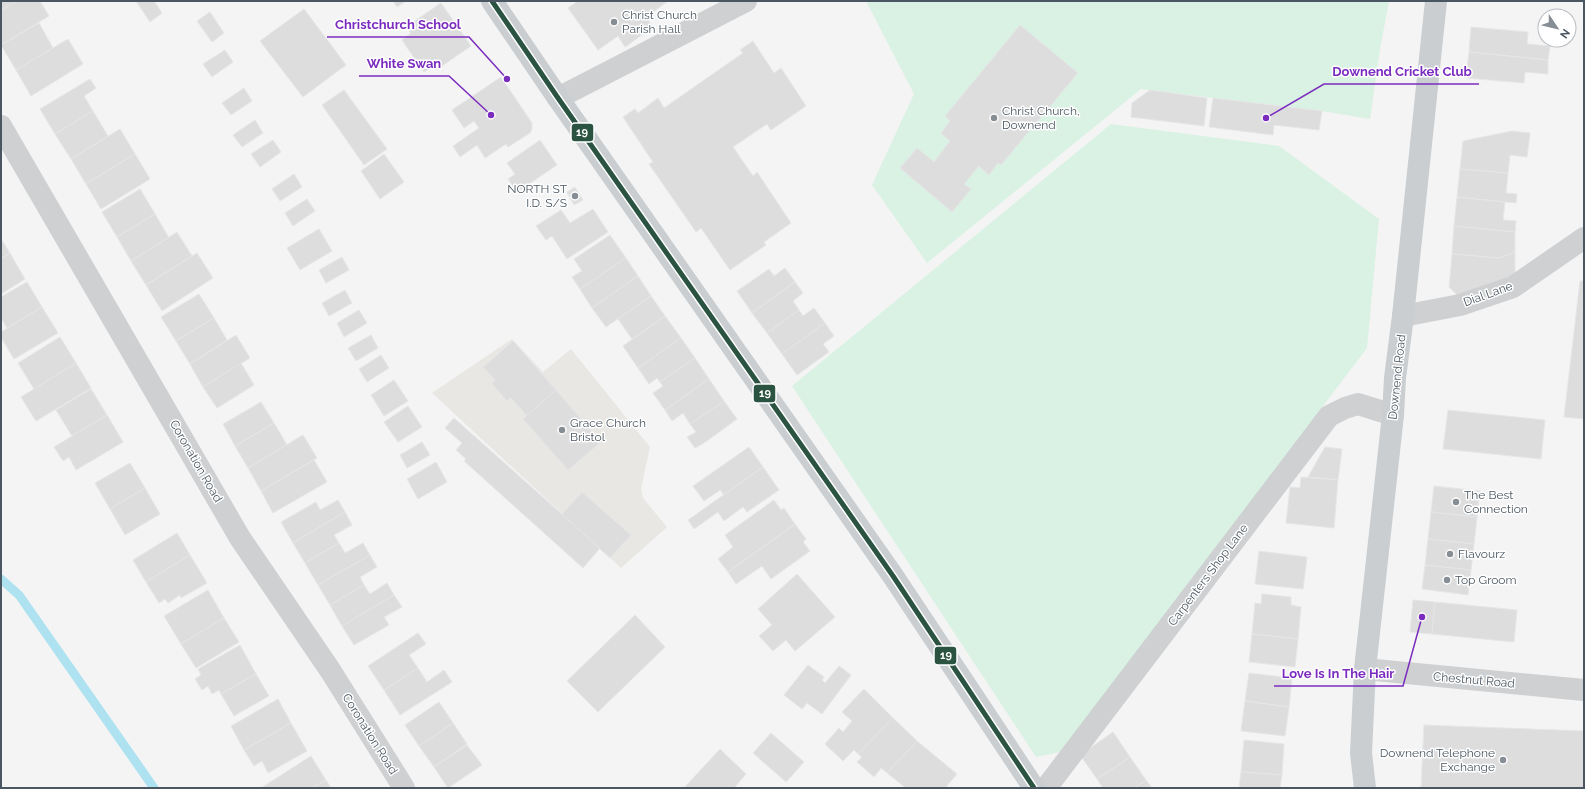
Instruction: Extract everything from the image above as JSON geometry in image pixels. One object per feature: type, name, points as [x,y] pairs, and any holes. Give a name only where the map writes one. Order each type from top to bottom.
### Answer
[{"type":"main road","points":[[492,1],[558,98],[893,576],[1034,788]]},
{"type":"main road","name":"Downend Road","points":[[1365,788],[1361,753],[1365,670],[1436,1]]},
{"type":"main road","name":"Downend Road","points":[[1352,788],[1361,753]]},
{"type":"street","points":[[558,98],[746,1]]},
{"type":"street","name":"Coronation Road","points":[[1,126],[240,538],[330,670],[404,788]]},
{"type":"street","name":"Dial Lane","points":[[1403,316],[1460,305],[1513,287],[1584,238]]},
{"type":"street","name":"Carpenters Shop Lane","points":[[1046,788],[1329,416],[1358,404],[1393,415]]},
{"type":"street","name":"Chestnut Road","points":[[1365,670],[1584,690]]},
{"type":"shaded area","points":[[512,339],[543,372],[571,349],[650,447],[641,489],[643,498],[667,527],[621,568],[432,393]]},
{"type":"green space","points":[[866,1],[1389,1],[1380,49],[1370,119],[1322,111],[1141,89],[927,263],[872,185],[914,94]]},
{"type":"green space","points":[[1111,124],[1279,146],[1379,219],[1367,348],[1061,752],[1036,757],[792,386]]},
{"type":"building","points":[[1,1],[17,1],[1,10]]},
{"type":"building","points":[[17,1],[40,1],[49,16],[1,45],[1,10]]},
{"type":"building","points":[[136,1],[154,1],[162,13],[150,22]]},
{"type":"building","points":[[393,1],[406,1],[397,7]]},
{"type":"building","name":"Christ Church Parish Hall","points":[[578,1],[668,1],[646,17],[653,27],[625,47],[618,36],[598,50],[568,8]]},
{"type":"building","points":[[441,3],[471,46],[436,70],[433,66],[424,72],[402,40],[411,33],[406,27]]},
{"type":"building","points":[[304,9],[346,65],[303,97],[260,41]]},
{"type":"building","points":[[210,12],[224,33],[212,42],[197,21]]},
{"type":"building","points":[[39,23],[53,48],[16,70],[1,45]]},
{"type":"building","name":"Christ Church, Downend","points":[[1020,25],[1078,73],[1001,165],[998,163],[989,175],[979,166],[964,184],[971,189],[952,212],[900,168],[917,148],[934,162],[950,141],[941,133],[950,121],[945,116]]},
{"type":"building","points":[[1471,27],[1528,32],[1527,44],[1537,45],[1537,48],[1550,48],[1548,60],[1469,52]]},
{"type":"building","points":[[68,39],[83,64],[31,96],[16,70]]},
{"type":"building","points":[[753,41],[774,73],[781,68],[806,106],[771,130],[767,124],[733,147],[753,176],[757,172],[791,223],[764,242],[766,245],[730,270],[701,228],[696,232],[649,164],[653,162],[623,117],[635,109],[638,113],[658,98],[664,108],[743,53],[740,50]]},
{"type":"building","points":[[225,50],[233,62],[212,77],[203,64]]},
{"type":"building","points":[[1469,52],[1548,60],[1548,74],[1525,72],[1524,83],[1466,78]]},
{"type":"building","points":[[501,77],[532,123],[530,133],[508,147],[506,144],[485,158],[477,145],[460,157],[453,146],[479,128],[474,121],[464,128],[452,110]]},
{"type":"building","points":[[90,79],[96,88],[84,96],[93,111],[55,134],[40,109]]},
{"type":"building","points":[[244,88],[252,101],[231,115],[222,103]]},
{"type":"building","points":[[344,90],[387,149],[364,165],[322,105]]},
{"type":"building","points":[[1150,90],[1207,98],[1204,126],[1131,117],[1132,103]]},
{"type":"building","points":[[1213,98],[1322,111],[1319,130],[1274,125],[1273,135],[1209,127]]},
{"type":"building","points":[[93,111],[108,136],[71,159],[55,134]]},
{"type":"building","points":[[255,120],[263,133],[242,147],[233,135]]},
{"type":"building","points":[[120,129],[135,154],[86,184],[71,159]]},
{"type":"building","points":[[1512,131],[1530,133],[1527,157],[1510,155],[1508,173],[1460,169],[1463,141]]},
{"type":"building","points":[[273,140],[281,152],[260,167],[251,154]]},
{"type":"building","points":[[540,140],[557,165],[517,192],[508,179],[515,174],[507,163]]},
{"type":"building","points":[[135,154],[150,179],[101,209],[86,184]]},
{"type":"building","points":[[384,154],[404,182],[380,199],[361,171]]},
{"type":"building","points":[[1460,169],[1508,173],[1506,193],[1517,194],[1516,203],[1457,197]]},
{"type":"building","points":[[294,174],[302,187],[280,201],[272,189]]},
{"type":"building","name":"NORTH ST I.D. S/S","points":[[575,187],[583,200],[574,205],[567,192]]},
{"type":"building","points":[[140,189],[155,214],[117,237],[102,212]]},
{"type":"building","points":[[1457,197],[1505,202],[1503,220],[1516,221],[1515,232],[1454,226]]},
{"type":"building","points":[[307,199],[315,211],[293,226],[285,213]]},
{"type":"building","points":[[593,209],[608,232],[567,259],[552,236],[546,240],[536,226],[561,210],[570,223]]},
{"type":"building","points":[[155,214],[169,238],[131,261],[117,237]]},
{"type":"building","points":[[1454,226],[1515,232],[1515,252],[1499,258],[1452,254]]},
{"type":"building","points":[[319,229],[332,251],[300,270],[287,248]]},
{"type":"building","points":[[177,232],[192,256],[146,285],[131,261]]},
{"type":"building","points":[[610,235],[626,258],[580,289],[572,277],[582,271],[574,259]]},
{"type":"building","points":[[1,239],[10,253],[1,259]]},
{"type":"building","points":[[1515,252],[1515,280],[1461,299],[1449,287],[1452,254],[1499,258]]},
{"type":"building","points":[[10,253],[25,279],[1,294],[1,259]]},
{"type":"building","points":[[197,253],[213,278],[162,311],[146,285]]},
{"type":"building","points":[[342,257],[349,270],[326,283],[319,270]]},
{"type":"building","points":[[626,258],[638,276],[592,308],[580,289]]},
{"type":"building","points":[[785,268],[795,282],[752,313],[737,291],[769,269],[774,276]]},
{"type":"building","points":[[638,276],[651,296],[606,327],[592,308]]},
{"type":"building","points":[[1580,281],[1584,281],[1584,419],[1564,417]]},
{"type":"building","points":[[27,282],[42,307],[7,328],[1,318],[1,297]]},
{"type":"building","points":[[795,282],[803,293],[793,301],[799,310],[767,333],[752,313]]},
{"type":"building","points":[[345,290],[352,303],[329,316],[322,303]]},
{"type":"building","points":[[199,294],[214,318],[176,341],[161,317]]},
{"type":"building","points":[[651,296],[665,316],[632,339],[618,319]]},
{"type":"building","points":[[42,307],[58,333],[14,359],[1,337],[1,332]]},
{"type":"building","points":[[814,308],[825,323],[782,354],[767,333],[799,310],[803,316]]},
{"type":"building","points":[[359,310],[367,323],[344,337],[337,323]]},
{"type":"building","points":[[665,316],[681,338],[638,368],[623,346]]},
{"type":"building","points":[[214,318],[227,340],[190,364],[176,341]]},
{"type":"building","points":[[825,323],[834,336],[823,344],[829,352],[797,375],[782,354]]},
{"type":"building","points":[[236,335],[250,358],[203,387],[190,364]]},
{"type":"building","points":[[371,335],[378,348],[356,361],[348,348]]},
{"type":"building","points":[[60,337],[76,363],[34,389],[18,363]]},
{"type":"building","points":[[681,338],[695,358],[660,382],[657,378],[649,384],[638,368]]},
{"type":"building","points":[[513,341],[556,390],[527,416],[511,398],[507,401],[492,384],[495,380],[483,367]]},
{"type":"building","points":[[381,355],[389,368],[367,382],[359,369]]},
{"type":"building","points":[[695,358],[709,379],[665,410],[653,393],[663,386],[660,382]]},
{"type":"building","points":[[76,363],[91,388],[36,421],[21,397]]},
{"type":"building","points":[[241,363],[254,385],[217,408],[203,387]]},
{"type":"building","points":[[709,379],[724,401],[690,424],[683,413],[672,421],[665,410]]},
{"type":"building","points":[[394,380],[408,401],[384,416],[371,395]]},
{"type":"building","points":[[91,389],[107,415],[72,436],[56,410]]},
{"type":"building","name":"Grace Church Bristol","points":[[556,390],[601,442],[568,470],[523,419]]},
{"type":"building","points":[[724,401],[737,419],[695,448],[687,437],[696,432],[690,424]]},
{"type":"building","points":[[261,402],[274,423],[235,446],[223,424]]},
{"type":"building","points":[[408,406],[422,427],[398,442],[384,422]]},
{"type":"building","points":[[1448,410],[1545,420],[1541,459],[1443,449]]},
{"type":"building","points":[[107,415],[123,442],[76,470],[69,457],[63,461],[54,447]]},
{"type":"building","points":[[454,418],[600,548],[583,568],[464,461],[466,459],[456,450],[462,443],[445,428]]},
{"type":"building","points":[[274,423],[287,445],[248,468],[235,446]]},
{"type":"building","points":[[303,435],[317,458],[261,491],[248,468]]},
{"type":"building","points":[[422,442],[430,455],[407,468],[400,455]]},
{"type":"building","points":[[749,447],[763,467],[724,495],[720,490],[704,501],[693,486]]},
{"type":"building","points":[[1325,447],[1342,449],[1338,480],[1308,477]]},
{"type":"building","points":[[314,460],[327,482],[273,513],[261,491]]},
{"type":"building","points":[[436,462],[447,482],[418,499],[407,479]]},
{"type":"building","points":[[130,463],[145,488],[110,509],[95,483]]},
{"type":"building","points":[[763,467],[779,490],[747,512],[743,507],[724,521],[718,512],[694,529],[688,520]]},
{"type":"building","points":[[1301,477],[1338,480],[1334,528],[1286,523],[1290,487],[1300,488]]},
{"type":"building","name":"The Best Connection","points":[[1434,486],[1480,491],[1477,517],[1431,512]]},
{"type":"building","points":[[145,488],[160,514],[125,535],[110,509]]},
{"type":"building","points":[[582,492],[631,535],[610,558],[562,514]]},
{"type":"building","points":[[338,500],[345,512],[293,543],[281,522],[316,502],[320,510]]},
{"type":"building","points":[[774,500],[781,510],[784,508],[795,524],[728,572],[718,559],[733,547],[725,535]]},
{"type":"building","points":[[345,512],[352,525],[334,535],[339,543],[305,563],[293,543]]},
{"type":"building","points":[[1431,512],[1477,517],[1474,544],[1428,539]]},
{"type":"building","points":[[795,524],[806,539],[803,542],[810,551],[771,579],[762,566],[736,584],[728,572]]},
{"type":"building","points":[[177,533],[190,555],[146,582],[133,560]]},
{"type":"building","name":"Flavourz","points":[[1428,539],[1474,544],[1471,570],[1425,565]]},
{"type":"building","points":[[339,543],[345,553],[363,543],[370,555],[318,585],[305,563]]},
{"type":"building","points":[[1259,551],[1307,557],[1303,589],[1255,584]]},
{"type":"building","points":[[190,555],[207,583],[181,598],[180,595],[168,603],[165,599],[159,603],[146,582]]},
{"type":"building","points":[[370,555],[377,567],[360,577],[364,585],[330,605],[318,585]]},
{"type":"building","name":"Top Groom","points":[[1425,565],[1471,570],[1468,595],[1422,589]]},
{"type":"building","points":[[797,574],[835,617],[795,651],[786,640],[773,651],[759,636],[772,625],[758,609]]},
{"type":"building","points":[[387,583],[394,595],[342,626],[330,605],[364,585],[370,594]]},
{"type":"building","points":[[208,590],[224,618],[181,644],[164,616]]},
{"type":"building","points":[[1262,594],[1291,597],[1291,605],[1301,607],[1298,639],[1252,634],[1255,603],[1261,604]]},
{"type":"building","points":[[394,595],[402,607],[384,617],[389,625],[354,645],[342,626]]},
{"type":"building","points":[[1413,600],[1435,602],[1432,634],[1410,632]]},
{"type":"building","points":[[1435,602],[1517,610],[1514,642],[1432,634]]},
{"type":"building","points":[[635,615],[665,647],[598,712],[567,681]]},
{"type":"building","points":[[224,618],[239,642],[196,668],[181,644]]},
{"type":"building","points":[[418,633],[426,644],[409,655],[418,668],[384,690],[368,666]]},
{"type":"building","points":[[1252,634],[1298,639],[1295,667],[1249,662]]},
{"type":"building","points":[[240,645],[256,674],[221,694],[219,690],[212,694],[208,686],[202,690],[195,679],[201,675],[198,669]]},
{"type":"building","points":[[808,665],[824,677],[822,680],[825,683],[839,666],[851,675],[822,714],[807,703],[802,709],[784,695]]},
{"type":"building","points":[[418,668],[427,682],[444,670],[452,682],[400,715],[384,690]]},
{"type":"building","points":[[1249,673],[1292,678],[1289,707],[1245,701]]},
{"type":"building","points":[[256,674],[269,696],[234,716],[221,694]]},
{"type":"building","points":[[864,689],[893,718],[858,754],[854,750],[843,761],[825,744],[839,728],[843,732],[852,721],[842,712]]},
{"type":"building","points":[[278,699],[291,723],[244,750],[231,726]]},
{"type":"building","points":[[1245,701],[1289,707],[1285,736],[1241,731]]},
{"type":"building","points":[[439,702],[453,723],[419,746],[405,725]]},
{"type":"building","points":[[893,718],[917,741],[887,773],[881,768],[874,777],[857,762],[862,757],[858,754]]},
{"type":"building","points":[[291,723],[307,751],[268,773],[262,761],[254,766],[244,750]]},
{"type":"building","points":[[453,723],[467,744],[434,767],[419,746]]},
{"type":"building","name":"Downend Telephone Exchange","points":[[1424,725],[1584,731],[1584,788],[1421,788]]},
{"type":"building","points":[[1113,732],[1130,757],[1097,779],[1080,755]]},
{"type":"building","points":[[771,733],[804,762],[786,782],[753,753]]},
{"type":"building","points":[[1244,740],[1284,744],[1282,775],[1241,772]]},
{"type":"building","points":[[917,741],[957,774],[945,788],[906,788],[887,773]]},
{"type":"building","points":[[467,745],[482,765],[448,788],[434,767]]},
{"type":"building","points":[[720,749],[746,774],[734,788],[684,788]]},
{"type":"building","points":[[311,756],[326,780],[312,788],[261,788]]},
{"type":"building","points":[[1130,757],[1146,780],[1135,788],[1103,788],[1097,779]]},
{"type":"building","points":[[1241,772],[1282,775],[1280,788],[1239,788]]},
{"type":"building","points":[[326,780],[331,788],[312,788]]},
{"type":"building","points":[[1146,780],[1152,788],[1135,788]]},
{"type":"waterway","points":[[1,579],[19,595],[154,788]]},
{"type":"transit line","name":"19","points":[[492,1],[558,98],[893,576],[1034,788]]},
{"type":"place","name":"Christ Church Parish Hall","points":[[614,22]]},
{"type":"place","name":"Christchurch School","points":[[507,79]]},
{"type":"place","name":"White Swan","points":[[491,115]]},
{"type":"place","name":"Christ Church, Downend","points":[[994,118]]},
{"type":"place","name":"Downend Cricket Club","points":[[1266,118]]},
{"type":"place","name":"NORTH ST I.D. S/S","points":[[575,196]]},
{"type":"place","name":"Grace Church Bristol","points":[[562,430]]},
{"type":"place","name":"The Best Connection","points":[[1456,502]]},
{"type":"place","name":"Flavourz","points":[[1450,554]]},
{"type":"place","name":"Top Groom","points":[[1447,580]]},
{"type":"place","name":"Love Is In The Hair","points":[[1422,617]]},
{"type":"place","name":"Downend Telephone Exchange","points":[[1503,760]]}]
